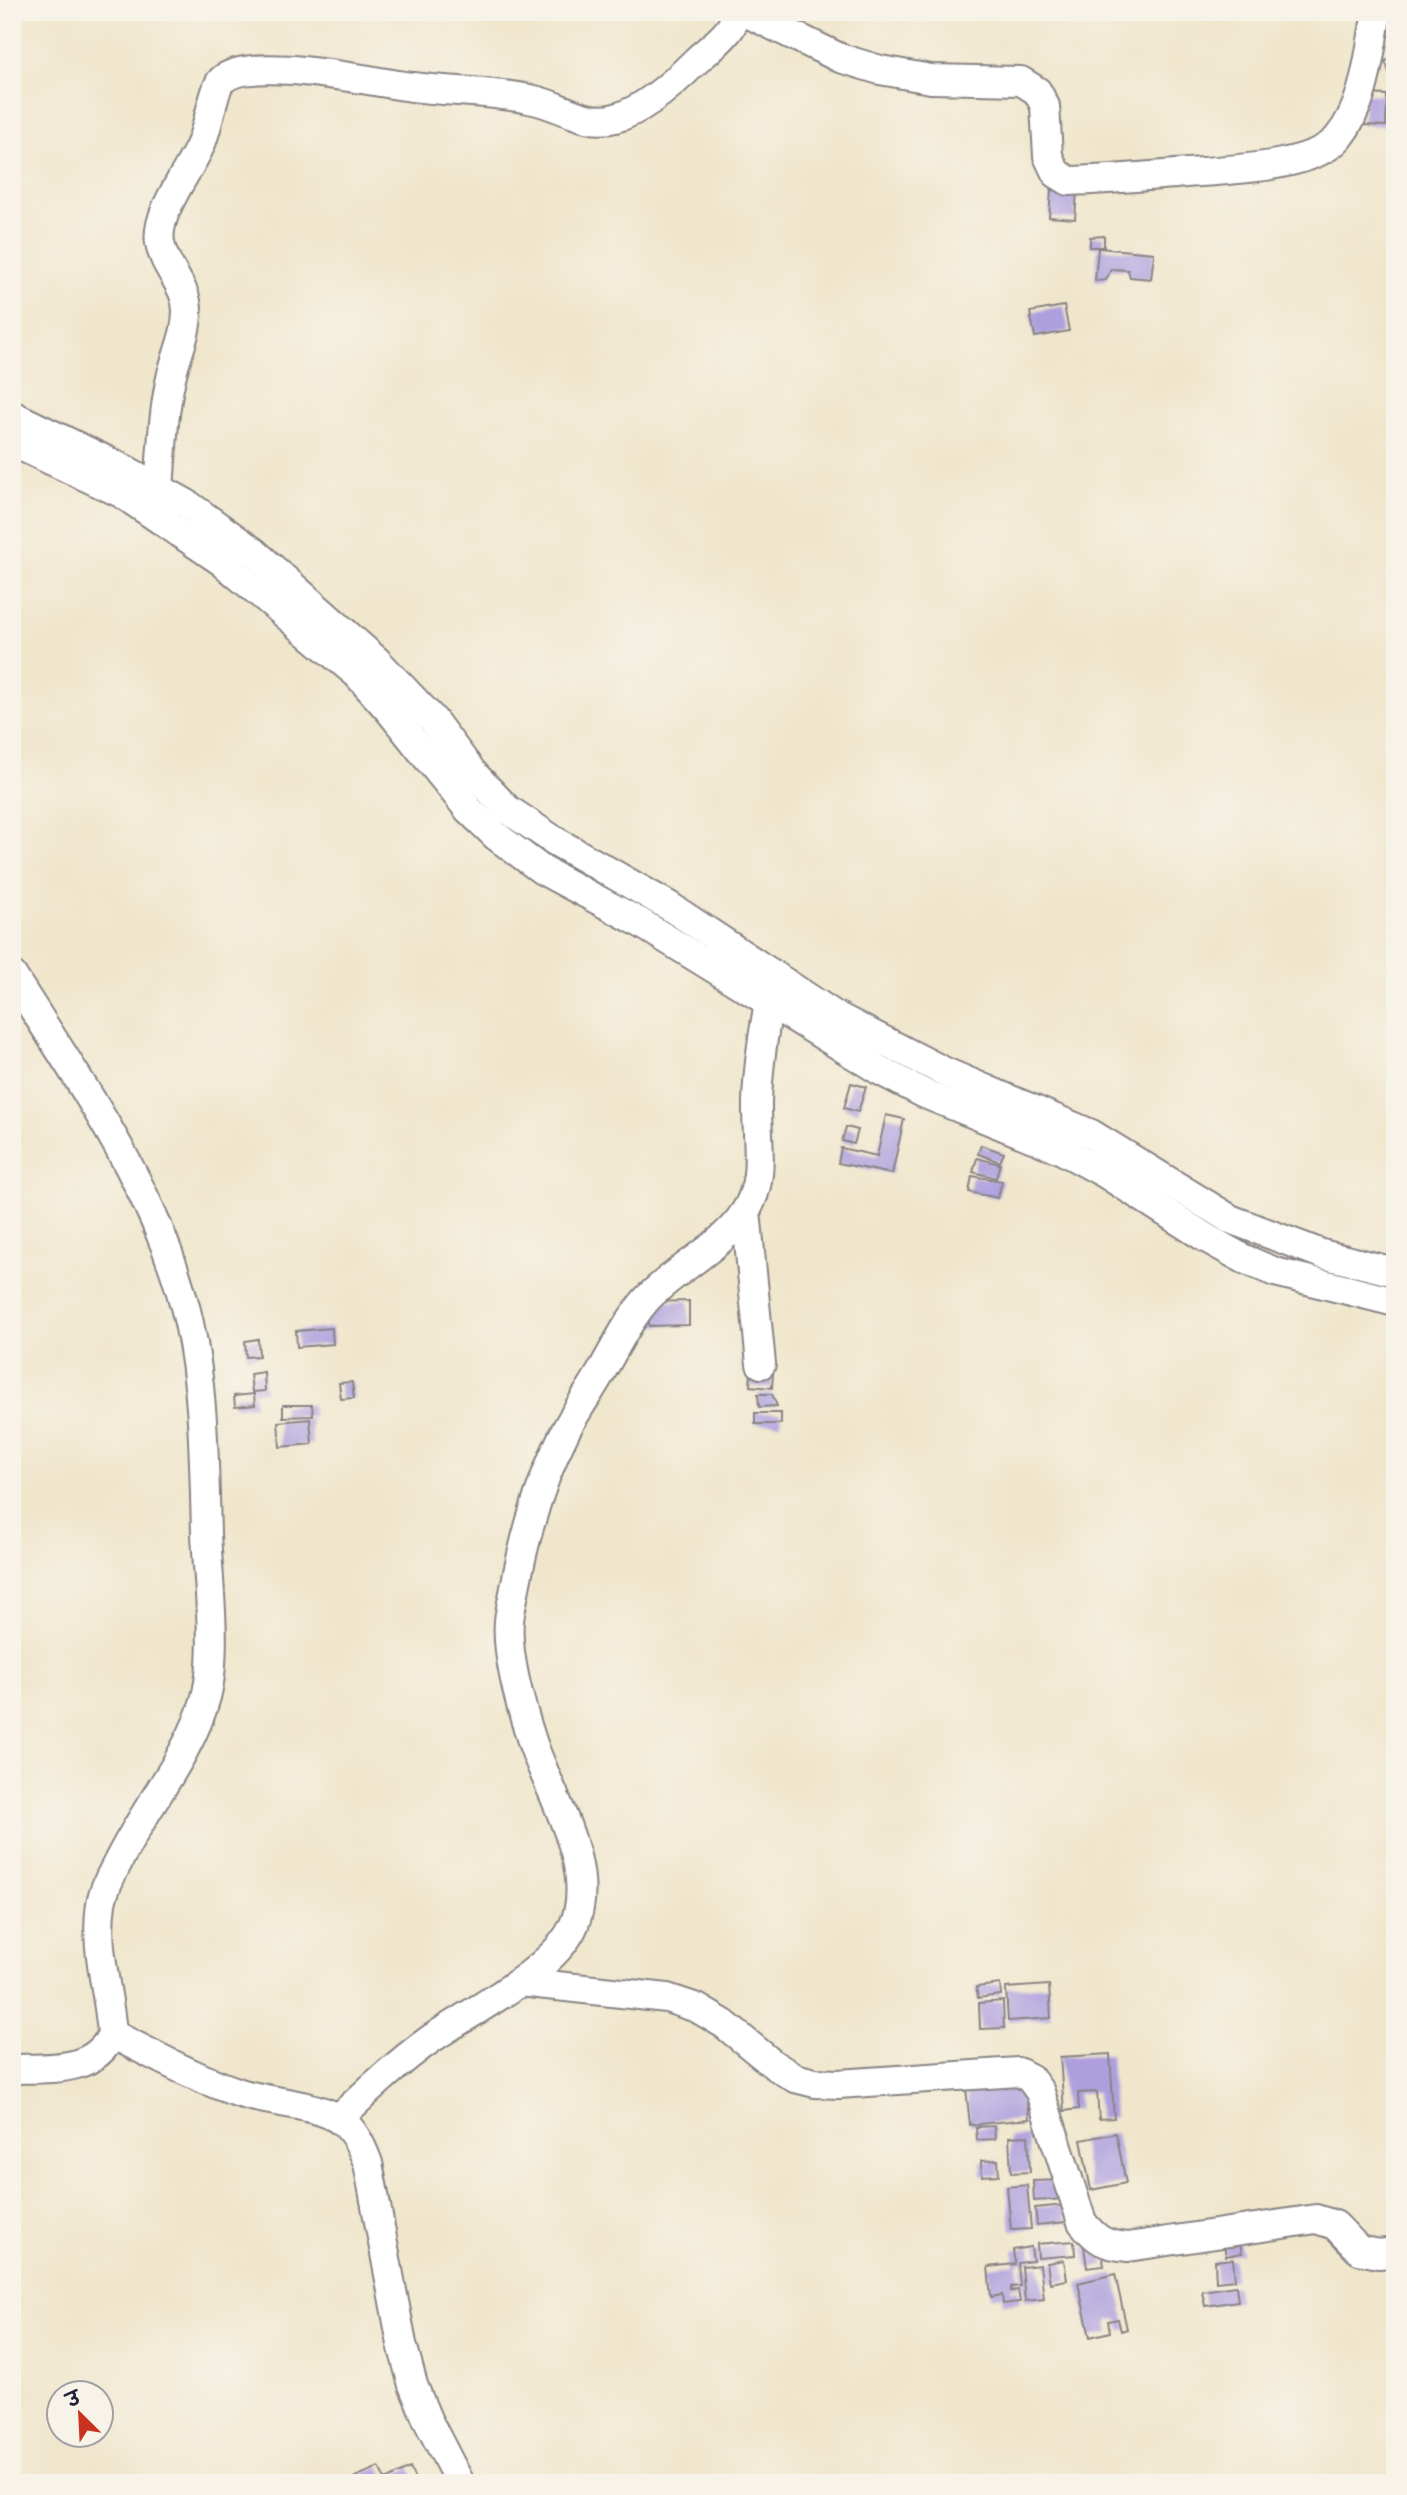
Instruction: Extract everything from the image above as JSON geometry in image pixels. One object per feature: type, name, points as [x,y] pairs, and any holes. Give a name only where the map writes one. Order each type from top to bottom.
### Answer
[{"type":"street","points":[[159,488],[164,414],[185,333],[187,309],[184,293],[164,258],[159,242],[160,227],[165,212],[200,147],[208,127],[215,88],[222,79],[244,71],[337,74],[411,87],[533,99],[584,119],[599,121],[617,118],[635,108],[686,72],[730,29],[737,12]]},
{"type":"street","points":[[745,12],[840,58],[880,70],[930,79],[1021,81],[1037,92],[1045,106],[1048,156],[1056,173],[1069,181],[1268,166],[1316,153],[1336,140],[1350,120],[1360,96],[1377,12]]},
{"type":"street","points":[[12,415],[159,488],[187,504],[254,552],[377,661],[433,720],[472,772],[507,809],[555,841],[669,906],[834,1015],[944,1073],[1091,1134],[1230,1219],[1322,1254],[1395,1272]]},
{"type":"street","points":[[12,442],[121,494],[221,561],[357,674],[469,810],[542,870],[639,922],[879,1070],[925,1094],[1059,1149],[1088,1164],[1244,1259],[1275,1272],[1395,1302]]},
{"type":"street","points":[[12,975],[122,1150],[166,1245],[189,1325],[202,1428],[211,1654],[209,1680],[202,1707],[183,1750],[127,1844],[101,1900],[98,1929],[100,1959],[112,2034],[107,2045],[94,2058],[79,2064],[12,2069]]},
{"type":"street","points":[[338,2119],[426,2042],[520,1982],[554,1954],[573,1928],[581,1899],[579,1868],[531,1739],[512,1658],[509,1622],[528,1530],[549,1466],[567,1429],[639,1311],[647,1300],[728,1232],[746,1211],[758,1173],[757,1101],[769,1003]]},
{"type":"street","points":[[746,1211],[761,1364]]},
{"type":"street","points":[[520,1982],[667,1998],[697,2008],[724,2024],[774,2065],[795,2078],[815,2083],[838,2084],[1018,2072],[1030,2078],[1040,2092],[1082,2222],[1093,2236],[1110,2245],[1128,2247],[1316,2219],[1335,2225],[1359,2249],[1378,2254],[1395,2252]]},
{"type":"street","points":[[112,2034],[177,2067],[240,2093],[320,2112],[338,2119],[349,2129],[361,2145],[368,2164],[402,2344],[413,2385],[460,2483]]},
{"type":"building","points":[[1395,58],[1395,87],[1385,61]]},
{"type":"building","points":[[1364,94],[1387,95],[1386,126],[1363,125]]},
{"type":"building","points":[[1051,190],[1077,191],[1075,219],[1049,217]]},
{"type":"building","points":[[1104,236],[1104,247],[1090,247],[1090,237]]},
{"type":"building","points":[[1098,248],[1154,253],[1151,279],[1130,277],[1128,270],[1111,269],[1106,280],[1095,281]]},
{"type":"building","points":[[1064,306],[1069,331],[1035,337],[1030,312]]},
{"type":"building","points":[[851,1083],[866,1087],[858,1112],[844,1108]]},
{"type":"building","points":[[886,1115],[904,1119],[892,1174],[838,1163],[841,1148],[877,1156]]},
{"type":"building","points":[[846,1127],[858,1130],[854,1144],[842,1141]]},
{"type":"building","points":[[981,1145],[1004,1153],[1000,1162],[978,1154]]},
{"type":"building","points":[[977,1158],[1000,1164],[996,1178],[973,1172]]},
{"type":"building","points":[[972,1176],[1002,1181],[998,1198],[969,1192]]},
{"type":"building","points":[[689,1301],[689,1325],[649,1326],[648,1302]]},
{"type":"building","points":[[332,1328],[333,1344],[297,1347],[296,1331]]},
{"type":"building","points":[[258,1339],[259,1356],[246,1357],[245,1341]]},
{"type":"building","points":[[264,1372],[265,1391],[252,1392],[250,1374]]},
{"type":"building","points":[[751,1372],[773,1373],[772,1388],[750,1386]]},
{"type":"building","points":[[352,1382],[354,1398],[341,1399],[339,1383]]},
{"type":"building","points":[[254,1394],[255,1405],[235,1407],[234,1396]]},
{"type":"building","points":[[758,1394],[772,1394],[777,1406],[759,1407]]},
{"type":"building","points":[[283,1405],[312,1405],[313,1416],[283,1417]]},
{"type":"building","points":[[755,1413],[781,1413],[781,1424],[755,1424]]},
{"type":"building","points":[[310,1419],[312,1444],[280,1447],[278,1422]]},
{"type":"building","points":[[1000,1984],[1001,1995],[978,1998],[976,1987]]},
{"type":"building","points":[[1049,1985],[1051,2018],[1008,2021],[1006,1988]]},
{"type":"building","points":[[1003,2001],[1004,2028],[980,2029],[979,2003]]},
{"type":"building","points":[[1110,2054],[1114,2118],[1099,2119],[1097,2092],[1078,2093],[1079,2109],[1064,2111],[1060,2057]]},
{"type":"building","points":[[1025,2082],[1029,2119],[970,2125],[966,2088]]},
{"type":"building","points":[[994,2126],[995,2139],[977,2140],[976,2127]]},
{"type":"building","points":[[1116,2133],[1126,2183],[1091,2190],[1081,2140]]},
{"type":"building","points":[[1028,2136],[1030,2172],[1011,2173],[1009,2137]]},
{"type":"building","points":[[998,2160],[999,2175],[982,2176],[981,2161]]},
{"type":"building","points":[[1063,2180],[1064,2199],[1034,2201],[1033,2181]]},
{"type":"building","points":[[1027,2185],[1031,2229],[1011,2230],[1007,2187]]},
{"type":"building","points":[[1065,2205],[1066,2222],[1037,2225],[1035,2208]]},
{"type":"building","points":[[1074,2241],[1075,2255],[1038,2258],[1037,2244]]},
{"type":"building","points":[[1240,2243],[1242,2253],[1226,2256],[1224,2245]]},
{"type":"building","points":[[1101,2245],[1104,2266],[1087,2268],[1084,2247]]},
{"type":"building","points":[[1031,2247],[1033,2261],[1018,2263],[1020,2286],[1011,2287],[1011,2291],[1018,2290],[1020,2302],[1003,2304],[1002,2295],[991,2297],[988,2267],[1015,2264],[1013,2250]]},
{"type":"building","points":[[1233,2259],[1235,2280],[1216,2282],[1215,2261]]},
{"type":"building","points":[[1064,2260],[1067,2280],[1050,2283],[1047,2263]]},
{"type":"building","points":[[1040,2265],[1044,2299],[1025,2301],[1022,2267]]},
{"type":"building","points":[[1115,2274],[1127,2329],[1121,2331],[1118,2319],[1108,2321],[1110,2332],[1090,2337],[1078,2283]]},
{"type":"building","points":[[1236,2286],[1238,2301],[1205,2306],[1202,2291]]},
{"type":"building","points":[[379,2467],[385,2480],[410,2468],[415,2479],[407,2483],[358,2483],[355,2477]]}]
